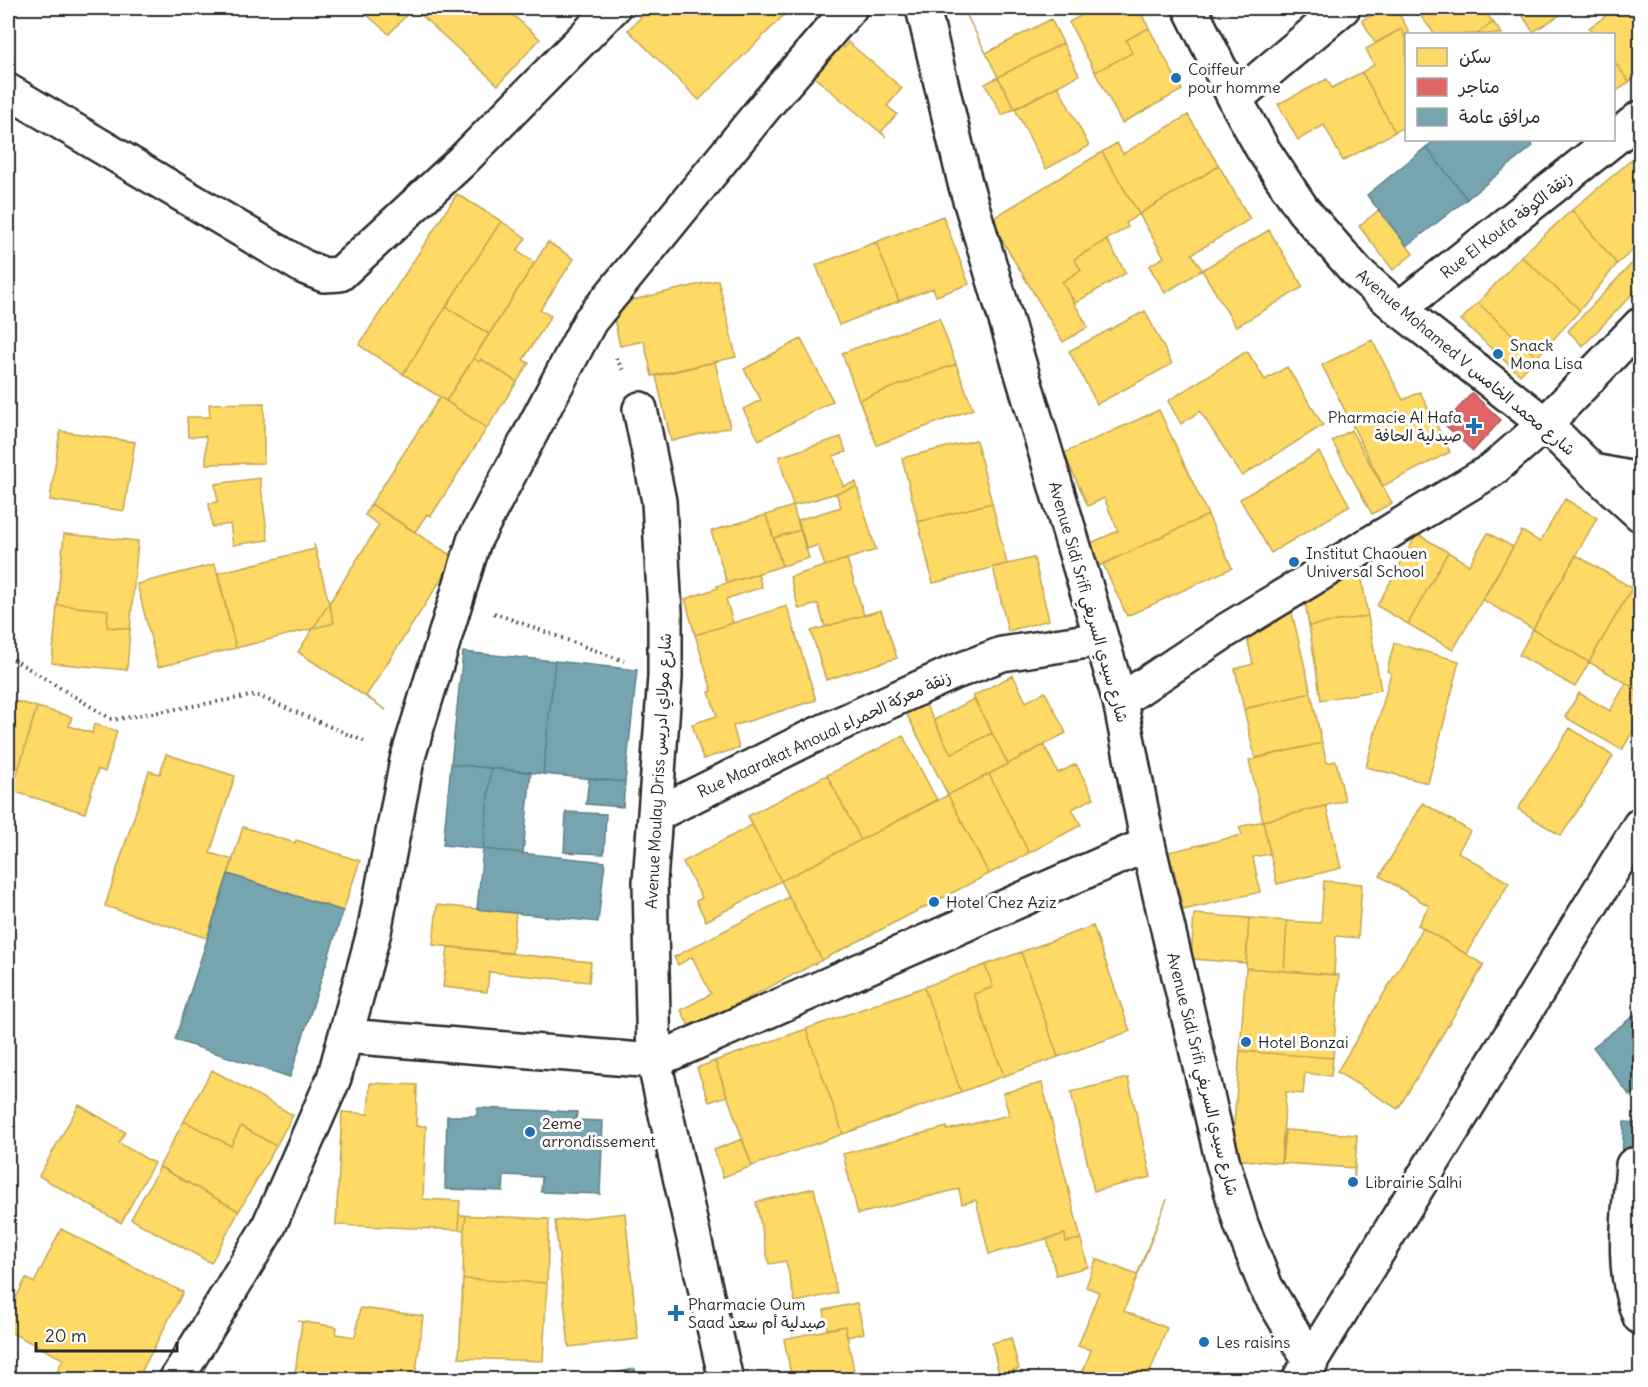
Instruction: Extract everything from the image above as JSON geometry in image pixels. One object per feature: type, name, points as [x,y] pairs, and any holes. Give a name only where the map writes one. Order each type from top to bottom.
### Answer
[{"type":"street","points":[[8,91],[304,267],[324,275],[340,274],[461,162],[613,8]]},
{"type":"street","points":[[176,1380],[268,1228],[334,1078],[374,932],[407,760],[474,541],[590,321],[767,104],[850,8]]},
{"type":"street","name":"Avenue Sidi Srifi شارع سيدي السريفي","points":[[923,8],[965,183],[1120,701],[1148,844],[1222,1159],[1241,1224],[1266,1287],[1305,1371]]},
{"type":"street","name":"Avenue Mohamed V شارع محمد الخامس","points":[[1190,8],[1262,148],[1304,210],[1357,272],[1399,309],[1545,424],[1641,514]]},
{"type":"street","points":[[1235,99],[1343,8]]},
{"type":"street","name":"Rue El Koufa زنقة الكوفة","points":[[1615,139],[1641,118]]},
{"type":"street","name":"Rue El Koufa زنقة الكوفة","points":[[1399,309],[1612,141]]},
{"type":"street","points":[[1120,701],[1227,630],[1492,470],[1545,424],[1641,325]]},
{"type":"street","name":"Avenue Moulay Driss شارع مولاي ادريس","points":[[640,409],[658,501],[665,614],[665,677],[650,882],[654,1061],[726,1380]]},
{"type":"street","points":[[1593,471],[1641,480]]},
{"type":"street","name":"Rue Maarakat Anoual زنقة معركة الحمراء","points":[[656,815],[809,738],[950,674],[1002,654],[1101,639]]},
{"type":"street","points":[[1305,1371],[1641,825]]},
{"type":"street","points":[[346,1036],[654,1061],[1148,844]]},
{"type":"street","points":[[1633,1166],[1629,1218],[1629,1278],[1633,1300],[1641,1317]]},
{"type":"path","points":[[456,599],[665,677]]},
{"type":"path","points":[[8,656],[113,720],[256,695],[407,760]]},
{"type":"building: سكن","points":[[359,8],[413,8],[389,34]]},
{"type":"building: سكن","points":[[413,8],[505,8],[540,39],[498,85]]},
{"type":"building: سكن","points":[[650,8],[791,8],[699,100],[628,30]]},
{"type":"building: سكن","points":[[963,8],[986,53],[1051,19],[1063,43],[998,77]]},
{"type":"building: سكن","points":[[1095,8],[1138,8],[1149,28],[1126,40],[1132,53],[1095,72],[1069,22]]},
{"type":"building: سكن","points":[[1385,8],[1396,8],[1409,33],[1405,33],[1405,37],[1401,29],[1375,43],[1362,20]]},
{"type":"building: سكن","points":[[1482,8],[1493,22],[1478,33],[1434,33],[1415,9]]},
{"type":"building: سكن","points":[[1518,8],[1571,8],[1533,32]]},
{"type":"building: سكن","points":[[1617,8],[1640,8],[1640,73],[1629,82],[1615,62],[1615,33],[1593,33],[1589,28]]},
{"type":"building: سكن","points":[[1493,22],[1501,33],[1478,33]]},
{"type":"building: سكن","points":[[1149,28],[1182,90],[1122,123],[1095,72],[1132,53],[1126,40]]},
{"type":"building: سكن","points":[[1401,29],[1405,37],[1405,127],[1395,132],[1362,72],[1374,65],[1366,49]]},
{"type":"building: سكن","points":[[848,42],[902,88],[887,106],[897,114],[881,132],[886,137],[814,77],[840,46],[844,48]]},
{"type":"building: سكن","points":[[1063,43],[1079,75],[1002,115],[985,84]]},
{"type":"building: سكن","points":[[1615,62],[1629,82],[1615,92]]},
{"type":"building: سكن","points":[[1362,72],[1395,132],[1343,161],[1324,125],[1298,140],[1278,104],[1327,79],[1332,88]]},
{"type":"building: سكن","points":[[998,77],[1015,109],[1002,115],[985,84]]},
{"type":"building: سكن","points":[[1058,86],[1089,146],[1046,169],[1015,109]]},
{"type":"building: سكن","points":[[1188,115],[1219,166],[1139,214],[1102,152],[1117,143],[1123,154]]},
{"type":"building: سكن","points":[[1102,152],[1139,214],[1126,223],[1128,227],[1074,259],[1081,270],[1062,282],[1088,327],[1063,342],[990,220]]},
{"type":"building: سكن","points":[[1635,157],[1640,165],[1640,244],[1617,264],[1572,210]]},
{"type":"building: سكن","points":[[1219,166],[1250,219],[1192,254],[1202,270],[1165,293],[1149,266],[1164,257],[1139,214]]},
{"type":"building: سكن","points":[[457,194],[501,221],[403,374],[359,345]]},
{"type":"building: سكن","points":[[1379,210],[1413,254],[1393,270],[1359,226]]},
{"type":"building: سكن","points":[[1572,210],[1617,264],[1580,310],[1521,256]]},
{"type":"building: سكن","points":[[943,216],[969,284],[936,296],[933,288],[899,301],[876,242]]},
{"type":"building: سكن","points":[[501,221],[526,238],[517,251],[535,263],[489,334],[446,307]]},
{"type":"building: سكن","points":[[1269,230],[1303,287],[1236,327],[1202,270]]},
{"type":"building: سكن","points":[[1107,240],[1126,273],[1075,303],[1062,282],[1081,270],[1074,259]]},
{"type":"building: سكن","points":[[548,242],[574,259],[540,310],[551,316],[523,360],[529,363],[517,382],[481,359],[479,362],[474,358]]},
{"type":"building: سكن","points":[[876,242],[899,301],[839,325],[816,265]]},
{"type":"building: سكن","points":[[1640,255],[1640,286],[1583,346],[1568,331]]},
{"type":"building: سكن","points":[[1521,256],[1580,310],[1537,357],[1478,303]]},
{"type":"building: سكن","points":[[718,280],[736,357],[652,376],[644,341],[620,346],[611,305]]},
{"type":"building: سكن","points":[[1478,303],[1537,357],[1520,375],[1461,320]]},
{"type":"building: سكن","points":[[446,307],[489,334],[446,401],[403,374]]},
{"type":"building: سكن","points":[[1145,311],[1172,364],[1097,404],[1069,351]]},
{"type":"building: سكن","points":[[939,318],[956,364],[859,400],[842,353]]},
{"type":"building: سكن","points":[[801,339],[833,401],[759,440],[743,409],[761,400],[744,369]]},
{"type":"building: سكن","points":[[1372,340],[1403,400],[1420,392],[1450,452],[1383,486],[1322,365]]},
{"type":"building: سكن","points":[[1247,351],[1265,380],[1287,367],[1323,425],[1242,476],[1200,411],[1181,424],[1168,401]]},
{"type":"building: سكن","points":[[474,358],[479,362],[481,359],[517,382],[487,428],[446,401]]},
{"type":"building: سكن","points":[[715,362],[730,427],[671,441],[656,376]]},
{"type":"building: سكن","points":[[956,364],[973,409],[877,445],[859,400]]},
{"type":"building: سكن","points":[[440,397],[487,428],[431,516],[427,514],[415,532],[371,504]]},
{"type":"building: سكن","points":[[264,403],[264,463],[206,464],[206,436],[188,437],[187,417],[210,417],[209,404]]},
{"type":"building: سكن","points":[[1159,410],[1208,515],[1099,566],[1089,544],[1118,531],[1104,498],[1088,506],[1064,453]]},
{"type":"building: سكن","points":[[1351,430],[1392,503],[1372,514],[1332,441]]},
{"type":"building: سكن","points":[[60,431],[135,442],[124,511],[50,500]]},
{"type":"building: سكن","points":[[841,437],[846,452],[833,456],[843,486],[856,482],[857,487],[793,506],[779,457]]},
{"type":"building: سكن","points":[[976,440],[992,503],[918,522],[902,458]]},
{"type":"building: سكن","points":[[1319,452],[1350,506],[1271,553],[1240,499]]},
{"type":"building: سكن","points":[[260,478],[268,540],[233,545],[230,524],[212,527],[209,503],[218,502],[215,484]]},
{"type":"building: سكن","points":[[857,487],[876,550],[825,566],[818,545],[807,549],[798,520],[841,507],[836,493]]},
{"type":"building: سكن","points":[[1565,499],[1597,518],[1533,629],[1483,600],[1522,531],[1540,542]]},
{"type":"building: سكن","points":[[992,503],[1007,564],[933,583],[918,522]]},
{"type":"building: سكن","points":[[371,504],[455,558],[366,696],[386,710],[298,652],[379,525],[365,515]]},
{"type":"building: سكن","points":[[793,506],[800,530],[774,538],[766,515]]},
{"type":"building: سكن","points":[[766,515],[782,566],[727,583],[711,531]]},
{"type":"building: سكن","points":[[1208,515],[1232,568],[1127,616],[1103,564]]},
{"type":"building: سكن","points":[[800,530],[809,558],[782,566],[774,538]]},
{"type":"building: سكن","points":[[1488,533],[1513,547],[1453,650],[1408,624],[1448,552],[1469,565]]},
{"type":"building: سكن","points":[[64,534],[138,541],[130,629],[107,627],[108,610],[57,605]]},
{"type":"building: سكن","points":[[1417,534],[1448,552],[1408,624],[1377,606]]},
{"type":"building: سكن","points":[[314,544],[334,623],[236,648],[218,573],[315,549]]},
{"type":"building: سكن","points":[[1576,555],[1632,588],[1589,662],[1533,629]]},
{"type":"building: سكن","points":[[1034,558],[1049,620],[1008,631],[993,567]]},
{"type":"building: سكن","points":[[847,559],[864,615],[825,627],[818,604],[799,609],[790,577]]},
{"type":"building: سكن","points":[[215,564],[236,648],[158,667],[137,584]]},
{"type":"building: سكن","points":[[758,574],[762,587],[726,599],[733,623],[695,635],[685,599],[718,588],[717,586]]},
{"type":"building: سكن","points":[[1361,574],[1368,616],[1309,626],[1302,585]]},
{"type":"building: سكن","points":[[1632,588],[1640,593],[1640,691],[1589,662]]},
{"type":"building: سكن","points":[[57,605],[108,610],[107,627],[130,629],[127,670],[52,663]]},
{"type":"building: سكن","points":[[787,606],[816,700],[733,726],[739,748],[703,759],[692,724],[717,716],[695,635]]},
{"type":"building: سكن","points":[[881,610],[897,658],[826,680],[811,631]]},
{"type":"building: سكن","points":[[1292,613],[1311,693],[1244,709],[1235,669],[1253,664],[1244,624]]},
{"type":"building: سكن","points":[[1368,616],[1381,690],[1321,700],[1309,626]]},
{"type":"building: سكن","points":[[1533,629],[1589,662],[1575,687],[1519,655]]},
{"type":"building: سكن","points":[[1394,643],[1459,661],[1428,783],[1366,767],[1391,673],[1387,671]]},
{"type":"building: سكن","points":[[1013,675],[1026,702],[1045,692],[1066,733],[1008,764],[973,696]]},
{"type":"building: سكن","points":[[1626,683],[1640,691],[1640,719],[1622,750],[1565,717],[1579,693],[1610,711]]},
{"type":"building: سكن","points":[[1311,693],[1322,743],[1255,758],[1244,709]]},
{"type":"building: سكن","points":[[922,697],[951,754],[992,733],[1008,764],[948,795],[903,707]]},
{"type":"building: سكن","points":[[8,699],[37,707],[12,791],[8,790]]},
{"type":"building: سكن","points":[[974,699],[992,733],[951,754],[934,720]]},
{"type":"building: سكن","points":[[37,707],[72,717],[69,726],[92,733],[94,724],[117,731],[105,772],[98,769],[85,813],[12,791]]},
{"type":"building: سكن","points":[[1570,728],[1613,756],[1561,836],[1518,809]]},
{"type":"building: سكن","points":[[903,736],[937,800],[861,840],[827,775]]},
{"type":"building: سكن","points":[[1322,743],[1327,763],[1336,761],[1345,801],[1263,821],[1249,760]]},
{"type":"building: سكن","points":[[1044,745],[1058,773],[1076,764],[1094,798],[1072,809],[1081,825],[1029,853],[989,774]]},
{"type":"building: سكن","points":[[166,754],[235,776],[210,853],[233,860],[207,938],[105,906],[149,771],[160,774]]},
{"type":"building: سكن","points":[[989,774],[1029,853],[989,874],[948,795]]},
{"type":"building: سكن","points":[[827,775],[861,840],[781,881],[748,816]]},
{"type":"building: سكن","points":[[948,795],[989,874],[822,960],[781,881]]},
{"type":"building: سكن","points":[[1423,803],[1470,831],[1458,852],[1509,883],[1466,954],[1418,925],[1429,906],[1380,876]]},
{"type":"building: سكن","points":[[1326,806],[1341,868],[1277,884],[1263,821]]},
{"type":"building: سكن","points":[[748,816],[781,881],[706,921],[696,901],[702,898],[683,862],[752,825]]},
{"type":"building: سكن","points":[[1263,821],[1270,854],[1253,857],[1260,892],[1183,910],[1173,865],[1168,866],[1165,853],[1242,835],[1239,827]]},
{"type":"building: سكن","points":[[243,827],[295,843],[296,840],[360,861],[343,911],[228,874]]},
{"type":"building: سكن","points":[[1324,881],[1362,884],[1358,938],[1336,936],[1334,975],[1284,971],[1287,921],[1321,923]]},
{"type":"building: سكن","points":[[789,897],[822,960],[690,1028],[681,1010],[711,994],[692,957],[678,965],[674,957]]},
{"type":"building: سكن","points":[[437,905],[516,913],[512,953],[433,945]]},
{"type":"building: سكن","points":[[1194,914],[1249,918],[1246,963],[1191,959]]},
{"type":"building: سكن","points":[[1249,918],[1287,921],[1284,971],[1246,968]]},
{"type":"building: سكن","points":[[1093,926],[1130,1031],[1058,1057],[1021,952]]},
{"type":"building: سكن","points":[[1423,928],[1484,965],[1398,1109],[1337,1072]]},
{"type":"building: سكن","points":[[448,947],[591,962],[589,982],[489,972],[487,992],[443,987]]},
{"type":"building: سكن","points":[[1021,952],[1058,1057],[1004,1076],[974,994],[993,987],[985,965]]},
{"type":"building: سكن","points":[[985,965],[993,987],[974,994],[1004,1076],[961,1092],[924,987]]},
{"type":"building: سكن","points":[[1246,968],[1339,975],[1333,1058],[1240,1051]]},
{"type":"building: سكن","points":[[924,987],[961,1092],[843,1134],[806,1029]]},
{"type":"building: سكن","points":[[806,1029],[843,1134],[752,1166],[715,1061]]},
{"type":"building: سكن","points":[[1240,1051],[1333,1058],[1331,1076],[1305,1073],[1303,1094],[1286,1092],[1281,1163],[1231,1159]]},
{"type":"building: سكن","points":[[715,1061],[727,1096],[709,1102],[697,1068]]},
{"type":"building: سكن","points":[[212,1070],[293,1115],[276,1146],[241,1126],[231,1146],[184,1121]]},
{"type":"building: سكن","points":[[1128,1078],[1151,1177],[1094,1191],[1071,1092]]},
{"type":"building: سكن","points":[[370,1083],[417,1085],[416,1126],[426,1126],[423,1199],[460,1201],[459,1215],[466,1216],[464,1230],[336,1225],[342,1112],[368,1114]]},
{"type":"building: سكن","points":[[1042,1083],[1081,1239],[1066,1242],[1065,1234],[989,1254],[976,1200],[962,1204],[959,1189],[858,1214],[843,1154],[947,1127],[947,1130],[1009,1115],[1003,1093]]},
{"type":"building: سكن","points":[[79,1105],[125,1132],[119,1143],[154,1163],[121,1223],[39,1176]]},
{"type":"building: سكن","points":[[184,1121],[231,1146],[241,1126],[276,1146],[239,1211],[159,1167]]},
{"type":"building: سكن","points":[[1285,1130],[1357,1135],[1354,1183],[1354,1168],[1282,1163]]},
{"type":"building: سكن","points":[[742,1139],[752,1166],[723,1177],[714,1150]]},
{"type":"building: سكن","points":[[160,1167],[239,1211],[211,1263],[131,1219]]},
{"type":"building: سكن","points":[[814,1188],[837,1293],[795,1302],[786,1261],[769,1264],[756,1202]]},
{"type":"building: سكن","points":[[1167,1199],[1124,1311],[1167,1328],[1147,1380],[1080,1380],[1091,1350],[1078,1346],[1099,1292],[1086,1287],[1096,1259],[1137,1275]]},
{"type":"building: سكن","points":[[625,1213],[638,1339],[569,1347],[555,1221]]},
{"type":"building: سكن","points":[[459,1215],[466,1216],[464,1230],[459,1230]]},
{"type":"building: سكن","points":[[459,1215],[549,1219],[547,1283],[463,1279],[464,1230],[459,1230]]},
{"type":"building: سكن","points":[[61,1229],[183,1292],[137,1380],[68,1380],[56,1373],[63,1359],[8,1331],[8,1314],[26,1278],[34,1283]]},
{"type":"building: سكن","points":[[1065,1234],[1066,1242],[1081,1239],[1088,1267],[1056,1275],[1047,1239]]},
{"type":"building: سكن","points":[[463,1279],[547,1283],[543,1361],[459,1358]]},
{"type":"building: سكن","points":[[857,1303],[864,1333],[847,1337],[845,1326],[827,1329],[824,1310]]},
{"type":"building: سكن","points":[[360,1308],[423,1316],[415,1380],[294,1380],[302,1322],[298,1321],[337,1327],[336,1334],[355,1337]]},
{"type":"building: سكن","points":[[845,1326],[856,1380],[792,1380],[784,1339]]},
{"type":"building: سكن","points":[[1011,1338],[1019,1369],[999,1374],[992,1343]]},
{"type":"building: متاجر","points":[[1472,393],[1501,420],[1473,451],[1444,424]]},
{"type":"building: مرافق عامة","points":[[1435,141],[1529,141],[1533,146],[1467,199],[1426,147]]},
{"type":"building: مرافق عامة","points":[[1426,147],[1467,199],[1407,246],[1367,195]]},
{"type":"building: مرافق عامة","points":[[463,652],[555,661],[543,774],[451,764]]},
{"type":"building: مرافق عامة","points":[[555,661],[637,670],[625,782],[543,774]]},
{"type":"building: مرافق عامة","points":[[451,764],[491,768],[483,849],[443,845]]},
{"type":"building: مرافق عامة","points":[[491,768],[531,772],[523,853],[483,849]]},
{"type":"building: مرافق عامة","points":[[589,778],[625,782],[623,807],[586,804]]},
{"type":"building: مرافق عامة","points":[[566,812],[606,814],[604,854],[564,852]]},
{"type":"building: مرافق عامة","points":[[483,849],[605,862],[598,922],[477,909]]},
{"type":"building: مرافق عامة","points":[[228,874],[343,911],[290,1077],[175,1040]]},
{"type":"building: مرافق عامة","points":[[1640,1011],[1640,1063],[1634,1068],[1640,1077],[1640,1088],[1630,1096],[1593,1047]]},
{"type":"building: مرافق عامة","points":[[477,1108],[577,1112],[576,1120],[603,1121],[600,1194],[541,1192],[542,1177],[504,1175],[503,1191],[445,1189],[447,1116],[477,1116]]},
{"type":"building: مرافق عامة","points":[[1624,1122],[1640,1123],[1640,1157],[1622,1156]]},
{"type":"building: مرافق عامة","points":[[635,1369],[637,1380],[579,1380]]},
{"type":"place","name":"Coiffeur pour homme","points":[[1176,78]]},
{"type":"place","name":"Snack Mona Lisa","points":[[1498,354]]},
{"type":"place","name":"Pharmacie Al Hafa صيدلية الحافة","points":[[1474,426]]},
{"type":"place","name":"Institut Chaouen Universal School","points":[[1294,562]]},
{"type":"place","name":"Hotel Chez Aziz","points":[[934,902]]},
{"type":"place","name":"Hotel Bonzai","points":[[1246,1042]]},
{"type":"place","name":"2eme arrondissement","points":[[530,1132]]},
{"type":"place","name":"Librairie Salhi","points":[[1353,1182]]},
{"type":"place","name":"Pharmacie Oum Saad صيدلية أم سعد","points":[[676,1313]]},
{"type":"place","name":"Les raisins","points":[[1204,1342]]}]
